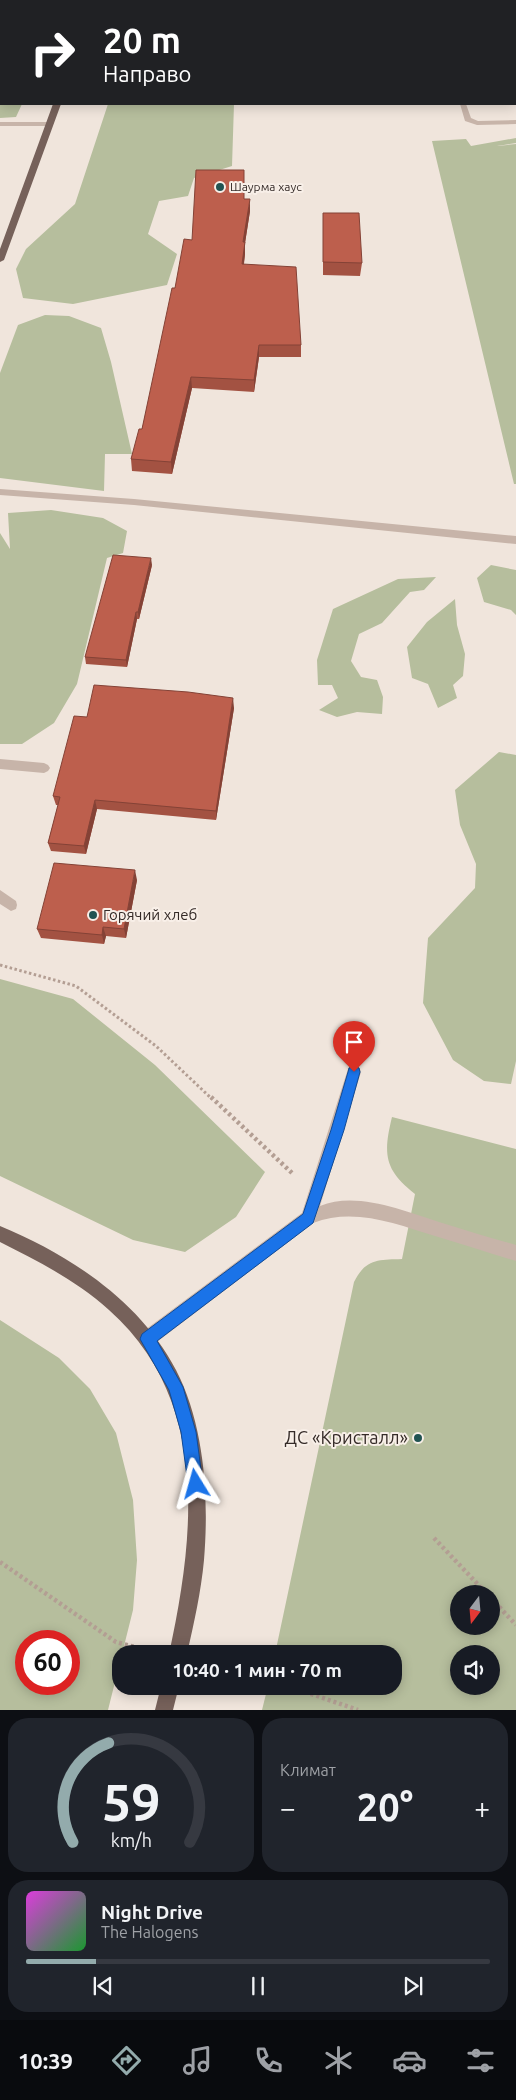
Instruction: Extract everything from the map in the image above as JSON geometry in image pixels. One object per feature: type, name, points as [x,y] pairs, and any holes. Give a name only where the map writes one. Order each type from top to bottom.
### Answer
[{"type":"main road","points":[[0,260],[57,105]]},
{"type":"main road","points":[[0,1234],[45,1257],[108,1298],[147,1339],[175,1387],[188,1432],[196,1484],[192,1582],[180,1645]]},
{"type":"main road","points":[[164,1710],[168,1695]]},
{"type":"street","points":[[463,105],[468,119],[477,123],[516,122]]},
{"type":"street","points":[[0,124],[49,124]]},
{"type":"street","points":[[0,492],[134,502],[516,540]]},
{"type":"street","points":[[0,764],[44,768]]},
{"type":"street","points":[[0,896],[11,905]]},
{"type":"street","points":[[308,1218],[338,1130],[354,1072]]},
{"type":"street","points":[[147,1339],[308,1218],[328,1210],[352,1209],[380,1212],[516,1253]]},
{"type":"path","points":[[0,965],[76,986],[156,1046],[316,1196]]},
{"type":"path","points":[[434,1538],[478,1585]]},
{"type":"path","points":[[0,1562],[116,1642],[130,1645]]},
{"type":"path","points":[[500,1608],[516,1625]]},
{"type":"path","points":[[314,1695],[358,1710]]},
{"type":"green space","points":[[0,105],[22,105],[16,117],[0,118]]},
{"type":"green space","points":[[108,105],[234,105],[232,166],[194,178],[188,196],[159,201],[148,234],[177,254],[167,285],[73,304],[23,298],[16,269],[26,249],[75,204]]},
{"type":"green space","points":[[516,138],[516,143],[497,146],[516,144],[516,484],[514,484],[432,141],[466,139],[471,146]]},
{"type":"green space","points":[[45,315],[69,316],[101,328],[111,362],[132,454],[105,454],[104,491],[0,478],[0,373],[18,325]]},
{"type":"green space","points":[[51,510],[103,518],[127,531],[123,553],[107,558],[77,684],[54,723],[22,744],[0,744],[0,533],[10,549],[8,513]]},
{"type":"green space","points":[[491,565],[516,570],[516,615],[511,610],[484,602],[477,578]]},
{"type":"green space","points":[[436,577],[424,590],[410,592],[382,623],[359,634],[351,661],[361,677],[377,680],[383,697],[382,714],[357,712],[337,717],[319,710],[338,698],[332,685],[318,685],[317,660],[333,609],[398,579]]},
{"type":"green space","points":[[455,599],[457,625],[465,654],[463,676],[453,685],[457,698],[438,708],[428,684],[412,678],[407,647],[427,622]]},
{"type":"green space","points":[[499,752],[516,755],[516,1061],[511,1084],[484,1081],[453,1060],[423,1003],[428,938],[475,888],[476,864],[460,825],[455,790]]},
{"type":"green space","points":[[0,979],[73,999],[155,1065],[265,1172],[236,1217],[185,1252],[133,1240],[0,1176]]},
{"type":"green space","name":"ДС «Кристалл»","points":[[392,1117],[516,1149],[516,1710],[262,1710],[266,1695],[402,1695],[402,1645],[277,1645],[354,1282],[368,1264],[380,1260],[402,1259],[415,1194],[397,1177],[392,1169],[388,1160],[387,1141]]},
{"type":"green space","points":[[0,1320],[59,1358],[90,1389],[116,1433],[133,1500],[137,1560],[133,1610],[124,1645],[112,1645],[112,1694],[108,1710],[0,1710]]},
{"type":"building","points":[[196,170],[244,170],[244,199],[250,199],[243,242],[245,242],[242,264],[296,267],[301,345],[259,345],[254,380],[191,377],[171,462],[131,459],[139,429],[142,429],[172,288],[175,288],[184,239],[192,240]]},
{"type":"building","points":[[323,213],[359,213],[362,263],[323,262]]},
{"type":"building","points":[[113,555],[151,558],[138,612],[136,612],[126,660],[85,657]]},
{"type":"building","points":[[94,685],[188,692],[233,698],[216,811],[95,800],[84,846],[48,843],[60,797],[53,796],[74,716],[87,717]]},
{"type":"building","name":"Горячий хлеб","points":[[54,863],[135,870],[124,929],[103,927],[102,935],[37,929]]},
{"type":"place","name":"Шаурма хаус","points":[[220,187]]},
{"type":"place","name":"Горячий хлеб","points":[[93,915]]},
{"type":"place","name":"ДС «Кристалл»","points":[[418,1438]]},
{"type":"route","points":[[196,1484],[188,1432],[175,1387],[147,1339],[308,1218],[338,1130],[354,1072]]}]
